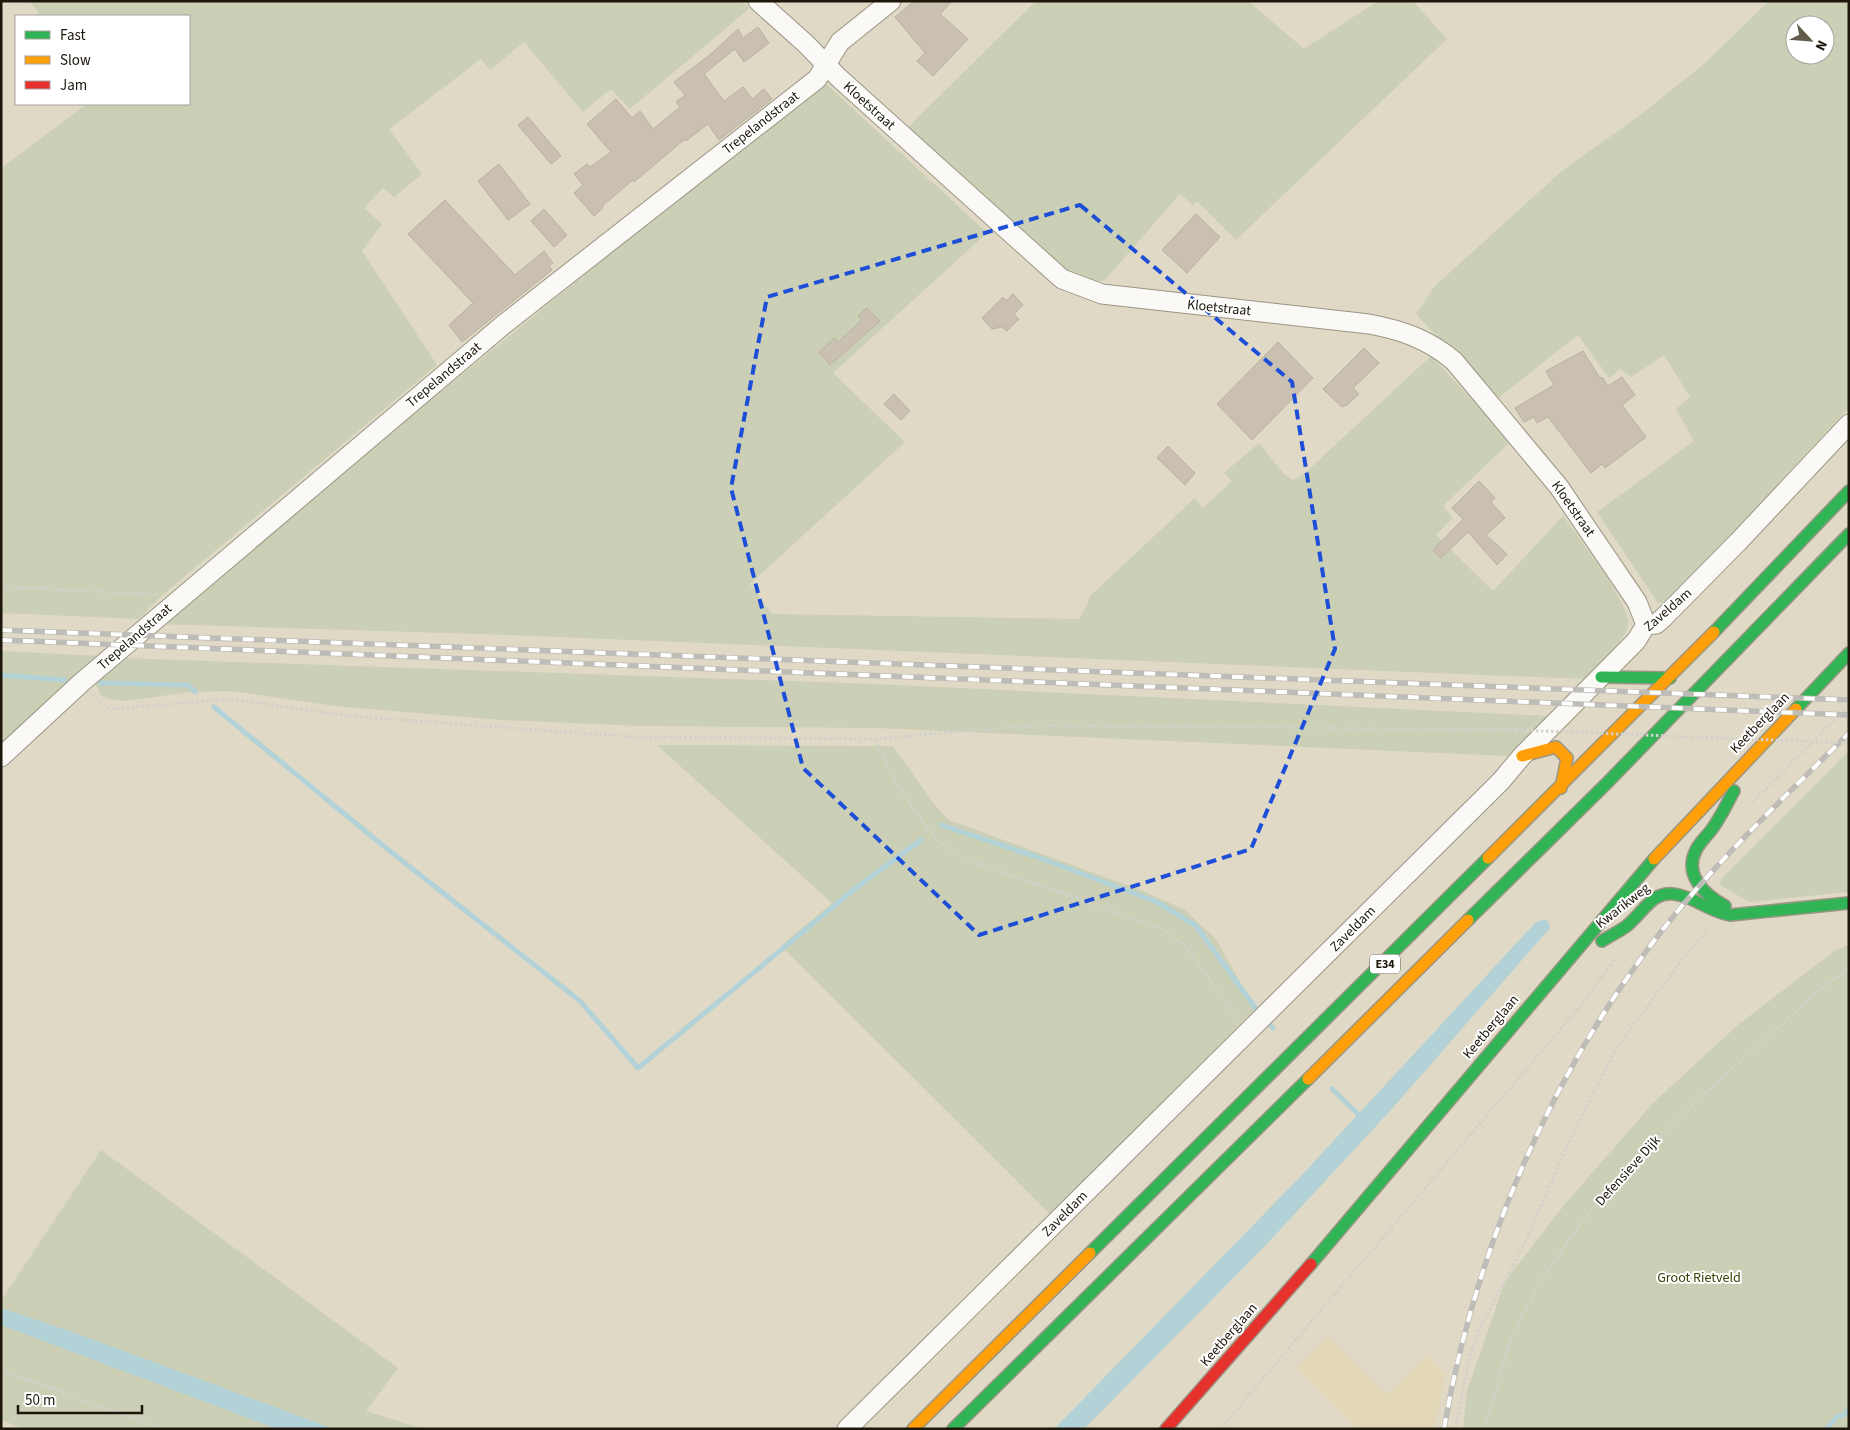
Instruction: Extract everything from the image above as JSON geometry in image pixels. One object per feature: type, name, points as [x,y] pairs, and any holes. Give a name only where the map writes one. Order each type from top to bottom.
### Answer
[{"type":"main road","name":"E34","points":[[913,1429],[1561,788],[1670,678],[1849,491]]},
{"type":"main road","name":"E34","points":[[953,1429],[1607,783],[1849,534]]},
{"type":"main road","name":"Keetberglaan","points":[[1166,1429],[1256,1329],[1651,862],[1849,653]]},
{"type":"main road","points":[[1601,677],[1670,678]]},
{"type":"main road","points":[[1522,756],[1556,748],[1567,758],[1561,788]]},
{"type":"main road","name":"Keetberglaan","points":[[1684,846],[1768,756]]},
{"type":"main road","name":"Kwarikweg","points":[[1734,791],[1712,829],[1693,855],[1691,865],[1694,879],[1710,898],[1736,910],[1748,913]]},
{"type":"main road","name":"Kwarikweg","points":[[1646,889],[1599,945],[1631,923],[1654,898],[1662,894],[1681,894],[1700,905],[1723,914],[1849,903]]},
{"type":"street","name":"Kloetstraat","points":[[758,1],[1062,279],[1102,294],[1158,302],[1369,324],[1396,329],[1423,339],[1440,349],[1454,361],[1559,487],[1637,602],[1646,625]]},
{"type":"street","name":"Trepelandstraat","points":[[1,757],[82,682],[503,325],[817,79],[840,42],[890,1]]},
{"type":"street","name":"Zaveldam","points":[[848,1429],[1501,781],[1522,756],[1636,642],[1646,625],[1656,624],[1664,617],[1738,542],[1849,424]]},
{"type":"path","points":[[1,586],[149,593],[163,596],[173,604]]},
{"type":"path","points":[[82,682],[99,702],[112,709],[210,699],[231,699],[348,716],[634,737],[875,739],[1035,725],[1516,730],[1849,743]]},
{"type":"path","points":[[1747,809],[1849,705]]},
{"type":"path","points":[[875,739],[897,785],[936,839],[963,858],[1074,899],[1162,928],[1186,947],[1247,1034]]},
{"type":"path","points":[[1455,1429],[1470,1355],[1479,1330],[1524,1245],[1568,1142],[1616,1049],[1686,954],[1723,914]]},
{"type":"path","points":[[1220,1429],[1587,998],[1618,954]]},
{"type":"path","name":"Defensieve Dijk","points":[[1485,1429],[1510,1341],[1540,1282],[1583,1220],[1665,1130],[1821,988],[1849,969]]},
{"type":"path","points":[[1,1370],[162,1429]]},
{"type":"highlighted area","points":[[1080,205],[1292,382],[1335,649],[1251,849],[979,935],[803,768],[731,488],[767,297]]},
{"type":"shaded area","points":[[1328,1336],[1387,1395],[1426,1356],[1445,1375],[1434,1429],[1354,1429],[1356,1427],[1297,1368]]},
{"type":"green space","points":[[29,1],[741,1],[750,8],[630,109],[611,89],[583,112],[524,42],[490,70],[481,59],[389,129],[422,174],[394,197],[383,188],[364,208],[382,224],[362,251],[437,365],[160,597],[139,619],[1,613],[1,168],[86,105],[190,105],[190,15],[40,15]]},
{"type":"green space","points":[[1036,1],[1248,1],[1304,49],[1378,1],[1413,1],[1447,39],[1236,240],[1197,201],[1193,205],[1180,194],[1104,281],[1086,281],[1074,277],[1046,259],[904,131]]},
{"type":"green space","points":[[1769,1],[1849,1],[1849,407],[1666,603],[1658,603],[1597,512],[1694,441],[1676,409],[1690,397],[1664,355],[1631,377],[1620,369],[1609,378],[1578,335],[1496,400],[1416,314],[1435,286],[1563,170],[1639,116],[1704,64]]},
{"type":"green space","points":[[824,82],[987,233],[833,373],[905,442],[750,584],[772,614],[1079,619],[1088,604],[1089,597],[1195,498],[1203,508],[1232,481],[1224,473],[1259,443],[1284,474],[1293,480],[1305,473],[1431,356],[1511,441],[1443,506],[1453,518],[1436,535],[1493,591],[1563,516],[1603,571],[1622,604],[1628,626],[1621,641],[1584,679],[509,635],[157,624],[666,208]]},
{"type":"green space","points":[[1,651],[101,656],[1,747]]},
{"type":"green space","points":[[122,658],[875,684],[1549,716],[1508,756],[875,728],[642,726],[501,720],[335,706],[232,691],[190,692],[125,701],[108,699],[101,695],[94,681]]},
{"type":"green space","points":[[657,745],[893,746],[934,804],[949,820],[1143,891],[1185,910],[1216,939],[1255,1009],[1051,1215],[781,946],[832,903]]},
{"type":"green space","points":[[1849,751],[1849,892],[1749,902],[1720,885],[1722,878]]},
{"type":"green space","name":"Groot Rietveld","points":[[1849,945],[1849,1429],[1463,1429],[1467,1391],[1505,1281],[1565,1204],[1653,1103],[1739,1024],[1836,950]]},
{"type":"green space","points":[[101,1150],[398,1368],[366,1411],[423,1429],[25,1429],[1,1420],[1,1295],[4,1296]]},
{"type":"water","points":[[1547,919],[1550,928],[1390,1111],[1262,1249],[1084,1429],[1054,1429],[1301,1176],[1536,922]]},
{"type":"water","points":[[1,1308],[78,1334],[334,1429],[277,1429],[1,1325]]},
{"type":"building","points":[[914,1],[952,1],[940,14],[968,39],[933,76],[917,61],[925,53],[895,17]]},
{"type":"building","points":[[758,27],[769,43],[744,62],[735,49],[704,74],[724,101],[743,87],[752,99],[764,89],[772,99],[719,140],[708,124],[686,141],[685,139],[602,206],[603,208],[594,216],[574,193],[583,185],[574,174],[587,164],[590,167],[611,152],[587,124],[616,99],[632,118],[640,111],[653,129],[680,107],[676,102],[685,95],[674,82],[711,54],[738,29],[743,38]]},
{"type":"building","points":[[528,117],[561,156],[551,164],[518,125]]},
{"type":"building","points":[[499,164],[530,204],[508,220],[478,181]]},
{"type":"building","points":[[445,200],[515,275],[544,251],[553,263],[549,266],[552,270],[462,342],[449,325],[473,303],[408,234]]},
{"type":"building","points":[[544,209],[567,235],[554,247],[531,221]]},
{"type":"building","points":[[1196,214],[1220,237],[1187,273],[1162,250]]},
{"type":"building","points":[[1013,294],[1023,305],[1014,314],[1019,319],[1007,331],[1002,327],[992,329],[982,318],[1003,297],[1006,301]]},
{"type":"building","points":[[867,308],[880,321],[830,365],[819,352],[835,338],[838,342],[862,320],[858,316]]},
{"type":"building","points":[[1278,342],[1313,378],[1252,440],[1217,404]]},
{"type":"building","points":[[1364,348],[1379,363],[1353,388],[1359,394],[1342,407],[1323,389]]},
{"type":"building","points":[[1583,351],[1600,378],[1602,377],[1608,386],[1622,377],[1635,395],[1622,405],[1646,437],[1605,468],[1602,464],[1591,473],[1548,417],[1537,423],[1534,417],[1524,422],[1515,408],[1554,385],[1546,371]]},
{"type":"building","points":[[894,394],[910,411],[901,420],[884,404]]},
{"type":"building","points":[[1168,446],[1195,473],[1185,485],[1157,458]]},
{"type":"building","points":[[1479,481],[1495,498],[1491,502],[1505,518],[1486,535],[1507,554],[1497,565],[1468,532],[1441,558],[1433,550],[1463,519],[1452,508]]},
{"type":"waterway","points":[[1,675],[64,680]]},
{"type":"waterway","points":[[101,683],[188,685],[195,692]]},
{"type":"waterway","points":[[214,707],[386,848],[580,1001],[638,1068],[856,888],[921,840]]},
{"type":"waterway","points":[[941,825],[1043,859],[1157,902],[1196,926],[1257,1010]]},
{"type":"waterway","points":[[1269,1023],[1273,1028]]},
{"type":"waterway","points":[[1332,1089],[1362,1118]]},
{"type":"waterway","points":[[1826,1429],[1838,1416],[1844,1415],[1849,1408]]},
{"type":"railway","points":[[1,630],[1849,700]]},
{"type":"railway","points":[[1,640],[1849,715]]},
{"type":"railway","points":[[1444,1429],[1458,1362],[1476,1295],[1497,1229],[1523,1165],[1553,1102],[1586,1042],[1623,983],[1685,902],[1754,828],[1849,733]]},
{"type":"traffic: fast","points":[[1714,632],[1849,491]]},
{"type":"traffic: fast","points":[[1468,920],[1607,783],[1849,534]]},
{"type":"traffic: fast","points":[[1796,709],[1849,653]]},
{"type":"traffic: fast","points":[[1601,677],[1670,678]]},
{"type":"traffic: fast","points":[[1725,906],[1704,890],[1694,876],[1692,868],[1696,850],[1721,815],[1734,791]]},
{"type":"traffic: fast","points":[[1090,1253],[1488,858]]},
{"type":"traffic: fast","points":[[1311,1264],[1654,859]]},
{"type":"traffic: fast","points":[[1602,941],[1626,926],[1656,897],[1663,895],[1670,894],[1686,897],[1730,915],[1849,903]]},
{"type":"traffic: fast","points":[[953,1429],[1308,1079]]},
{"type":"traffic: slow","points":[[1488,858],[1714,632]]},
{"type":"traffic: slow","points":[[1654,859],[1796,709]]},
{"type":"traffic: slow","points":[[1522,756],[1556,747],[1567,758],[1561,788]]},
{"type":"traffic: slow","points":[[1308,1079],[1468,920]]},
{"type":"traffic: slow","points":[[913,1429],[1090,1253]]},
{"type":"traffic: jam","points":[[1166,1429],[1311,1264]]}]
